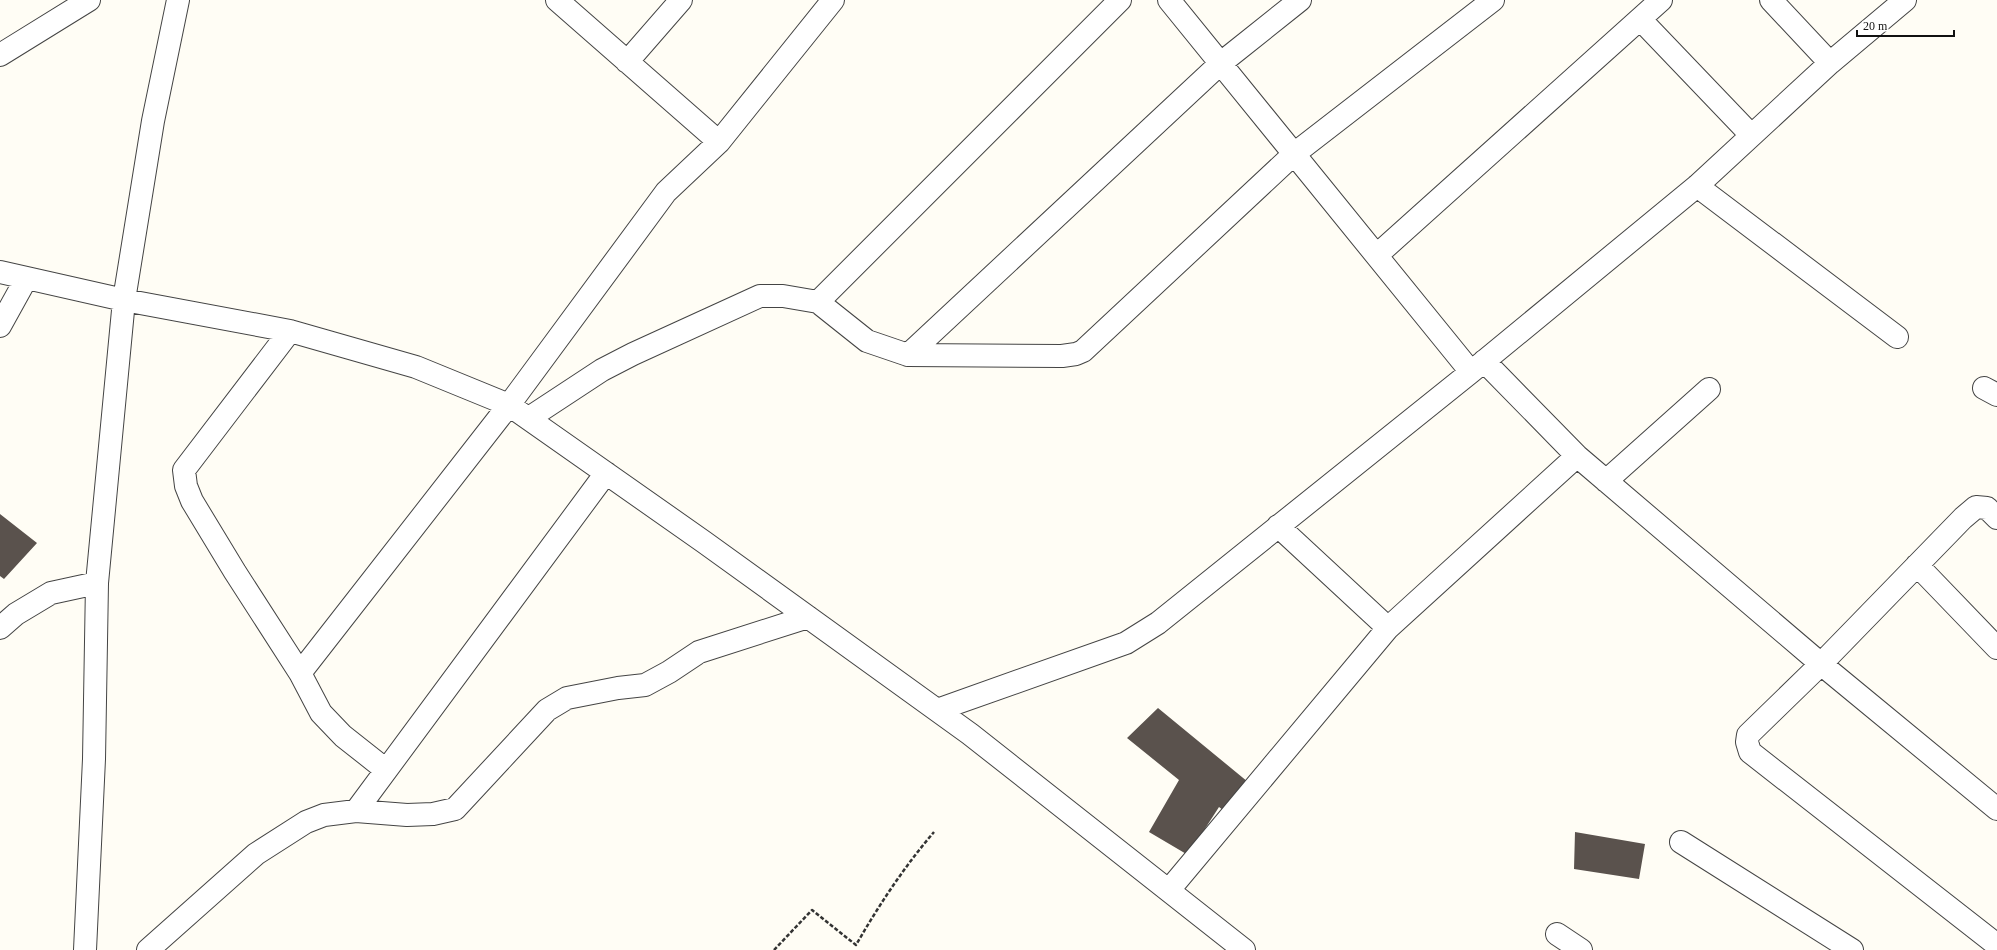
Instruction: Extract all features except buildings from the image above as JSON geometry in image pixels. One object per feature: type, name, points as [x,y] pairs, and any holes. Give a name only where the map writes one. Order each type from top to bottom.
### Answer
[{"type":"street","points":[[0,55],[89,0]]},
{"type":"street","points":[[85,950],[94,759],[97,583],[124,300],[153,121],[178,0]]},
{"type":"street","points":[[557,0],[719,142]]},
{"type":"street","points":[[627,62],[681,0]]},
{"type":"street","points":[[300,673],[509,405],[666,192],[719,142],[833,0]]},
{"type":"street","points":[[818,302],[1120,0]]},
{"type":"street","points":[[1169,0],[1377,255],[1478,367],[1606,481],[1821,664],[1997,809]]},
{"type":"street","points":[[908,355],[1221,64],[1300,0]]},
{"type":"street","points":[[529,418],[608,367],[760,296],[783,296],[818,302],[867,341],[908,355],[1062,356],[1076,354],[1083,351],[1294,154],[1493,0]]},
{"type":"street","points":[[1377,255],[1660,0]]},
{"type":"street","points":[[1771,0],[1830,63]]},
{"type":"street","points":[[937,710],[1126,643],[1158,623],[1478,367],[1697,186],[1751,134],[1830,63],[1904,0]]},
{"type":"street","points":[[1640,19],[1751,134]]},
{"type":"street","points":[[1697,186],[1897,337]]},
{"type":"street","points":[[0,272],[124,300],[290,331],[416,367],[509,405],[937,710],[1244,950]]},
{"type":"street","points":[[0,326],[26,279]]},
{"type":"street","points":[[290,331],[184,470],[186,486],[192,500],[239,578],[300,673],[321,713],[343,736],[386,770]]},
{"type":"street","points":[[1606,481],[1709,390]]},
{"type":"street","points":[[1169,890],[1388,628],[1577,456]]},
{"type":"street","points":[[356,811],[606,473]]},
{"type":"street","points":[[1997,518],[1987,508],[1976,507],[1963,518],[1821,664],[1748,735],[1747,742],[1750,752],[1997,945]]},
{"type":"street","points":[[1278,526],[1388,628]]},
{"type":"street","points":[[1918,565],[1997,648]]},
{"type":"street","points":[[0,628],[16,614],[51,593],[97,583]]},
{"type":"street","points":[[148,950],[256,854],[306,822],[324,815],[356,811],[407,815],[434,814],[454,809],[547,710],[566,698],[645,685],[669,672],[699,652],[808,617]]},
{"type":"street","points":[[1681,842],[1852,950]]},
{"type":"street","points":[[1557,934],[1581,950]]},
{"type":"path","points":[[774,950],[812,910],[856,945],[878,907],[905,868],[934,832]]}]
